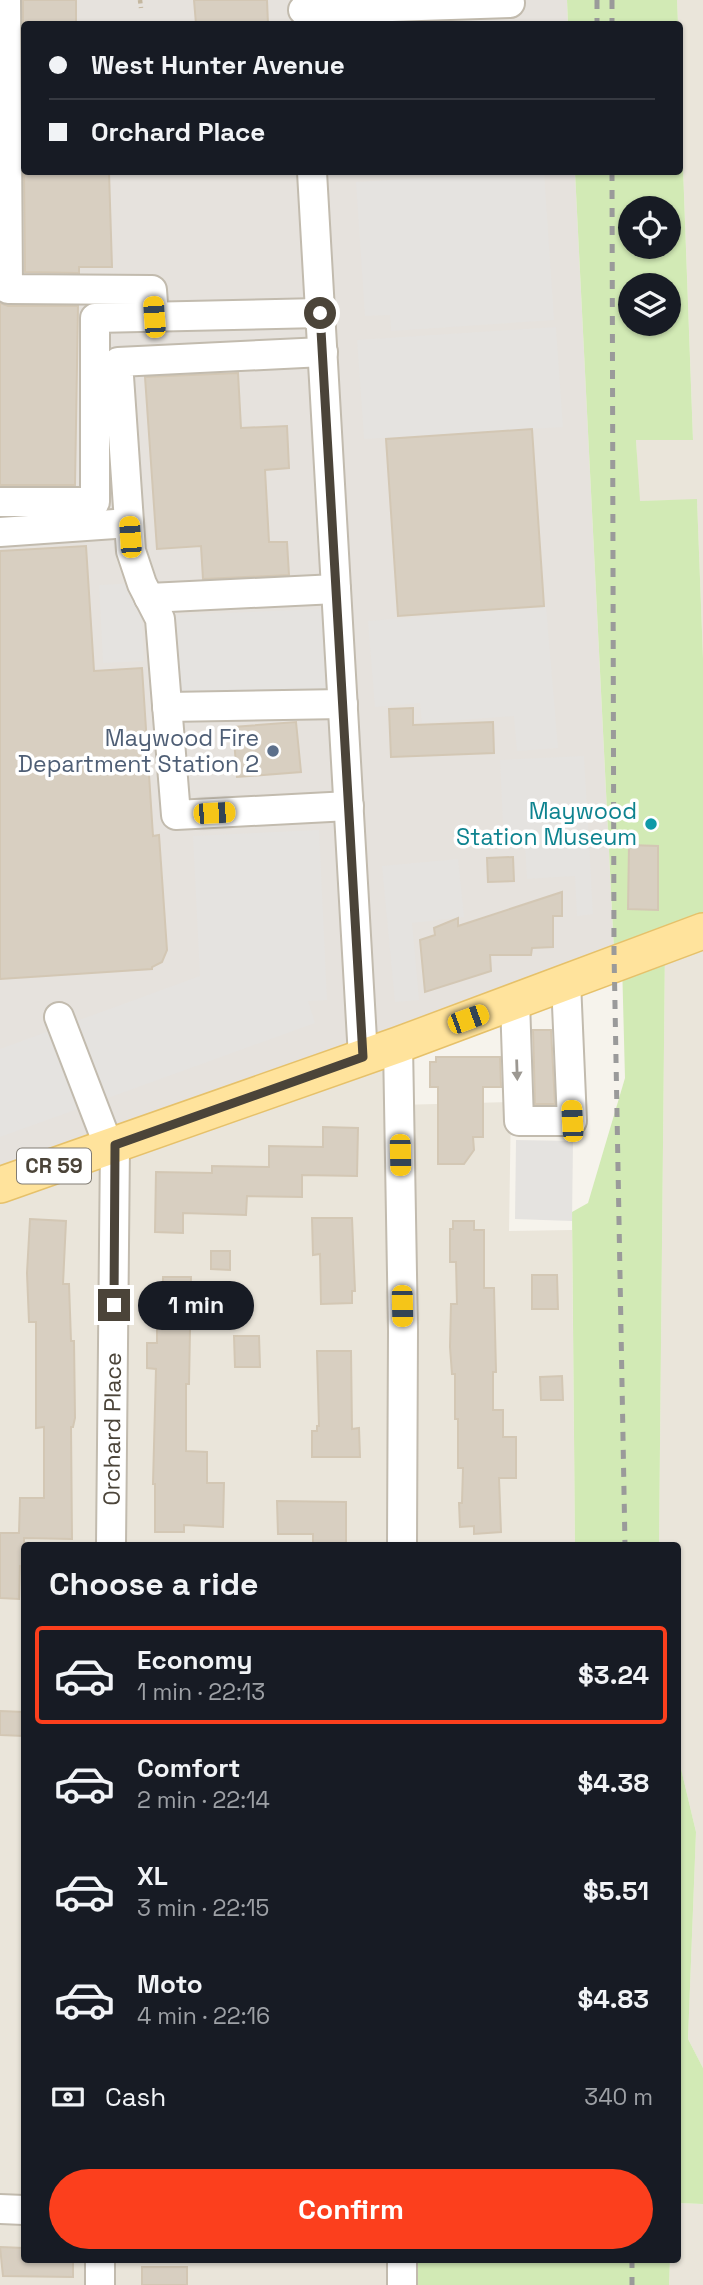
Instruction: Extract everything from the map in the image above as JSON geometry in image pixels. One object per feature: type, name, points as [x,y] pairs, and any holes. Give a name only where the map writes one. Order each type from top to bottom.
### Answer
[{"type":"main road","name":"CR 59","points":[[0,1185],[398,1045],[703,931]]},
{"type":"street","points":[[6,0],[8,289],[152,290],[154,317]]},
{"type":"street","points":[[303,11],[510,9]]},
{"type":"street","points":[[312,175],[363,1057]]},
{"type":"street","points":[[0,502],[95,502],[95,318],[320,313]]},
{"type":"street","points":[[323,352],[118,362],[131,551],[160,619],[176,815],[349,806]]},
{"type":"street","points":[[0,532],[129,523]]},
{"type":"street","points":[[149,598],[336,589]]},
{"type":"street","points":[[167,707],[343,704]]},
{"type":"street","points":[[515,1001],[519,1121],[572,1121],[566,982]]},
{"type":"street","points":[[59,1017],[112,1146]]},
{"type":"street","points":[[398,1045],[402,1542]]},
{"type":"street","name":"Orchard Place","points":[[111,1542],[112,1146]]},
{"type":"street","points":[[0,2209],[21,2210]]},
{"type":"street","points":[[100,2263],[100,2285]]},
{"type":"street","points":[[402,2263],[402,2285]]},
{"type":"path","points":[[140,0],[141,8]]},
{"type":"shaded area","points":[[0,0],[567,0],[568,21],[21,21],[21,175],[575,175],[614,951],[0,1182]]},
{"type":"shaded area","points":[[677,0],[703,0],[703,658],[697,500],[639,501],[636,440],[693,440],[683,165],[683,21],[678,21]]},
{"type":"shaded area","points":[[472,175],[544,175],[554,320],[391,331],[390,315],[365,316],[356,182]]},
{"type":"shaded area","points":[[556,327],[563,427],[364,439],[357,340]]},
{"type":"shaded area","points":[[140,583],[144,661],[103,663],[99,585]]},
{"type":"shaded area","points":[[546,607],[558,748],[517,751],[514,716],[422,723],[420,703],[375,707],[368,621]]},
{"type":"shaded area","points":[[323,609],[327,695],[180,701],[176,615]]},
{"type":"shaded area","points":[[584,756],[593,914],[577,916],[575,876],[527,879],[525,843],[504,844],[500,760]]},
{"type":"shaded area","points":[[319,830],[327,1000],[308,1001],[315,1023],[0,1137],[0,1049],[200,976],[193,836]]},
{"type":"shaded area","points":[[458,859],[464,917],[412,923],[419,1000],[395,1002],[382,866]]},
{"type":"shaded area","points":[[703,931],[703,2068],[688,2039],[696,1832],[681,1769],[681,1542],[659,1542],[665,945]]},
{"type":"shaded area","points":[[398,1045],[399,1105],[511,1102],[509,1231],[572,1230],[575,1542],[21,1542],[21,2263],[402,2263],[402,2285],[0,2285],[0,1185]]},
{"type":"shaded area","points":[[516,1140],[573,1141],[572,1221],[515,1219]]},
{"type":"shaded area","points":[[681,2203],[703,2204],[703,2285],[669,2285],[670,2263],[681,2263]]},
{"type":"green space","points":[[567,0],[677,0],[678,21],[568,21]]},
{"type":"green space","points":[[683,167],[693,440],[636,440],[640,501],[697,499],[703,658],[703,919],[614,951],[575,175],[683,175]]},
{"type":"green space","points":[[665,945],[659,1542],[575,1542],[572,1212],[588,1203],[625,1078],[622,962]]},
{"type":"green space","points":[[681,1769],[696,1832],[688,2039],[703,2068],[703,2204],[681,2203]]},
{"type":"green space","points":[[402,2263],[670,2263],[669,2285],[402,2285]]},
{"type":"building","points":[[23,0],[76,0],[76,21],[23,21]]},
{"type":"building","points":[[194,0],[267,0],[268,21],[196,21]]},
{"type":"building","points":[[24,175],[109,175],[112,267],[79,267],[79,273],[25,272]]},
{"type":"building","points":[[0,303],[8,306],[78,306],[75,485],[0,485]]},
{"type":"building","points":[[238,373],[241,428],[287,426],[289,468],[265,470],[269,542],[287,542],[289,575],[203,579],[201,546],[157,549],[145,377]]},
{"type":"building","points":[[532,429],[544,606],[398,616],[386,439]]},
{"type":"building","points":[[86,546],[94,671],[142,668],[153,836],[159,835],[167,950],[162,962],[152,969],[0,979],[0,551]]},
{"type":"building","points":[[413,708],[413,725],[493,722],[494,753],[391,757],[389,709]]},
{"type":"building","points":[[296,722],[301,772],[237,777],[233,727]]},
{"type":"building","points":[[629,845],[658,846],[658,910],[628,909]]},
{"type":"building","points":[[513,857],[514,881],[488,882],[487,858]]},
{"type":"building","points":[[562,892],[562,916],[553,916],[553,947],[532,948],[531,955],[490,955],[491,971],[425,992],[420,940],[435,935],[434,928],[458,918],[458,926]]},
{"type":"building","points":[[533,1030],[551,1030],[555,1104],[535,1104]]},
{"type":"building","points":[[436,1057],[500,1057],[501,1087],[483,1087],[483,1137],[473,1137],[474,1150],[464,1164],[438,1164],[438,1087],[430,1087],[430,1062],[436,1062]]},
{"type":"building","points":[[323,1127],[358,1128],[357,1176],[302,1175],[302,1197],[247,1196],[246,1215],[183,1213],[183,1233],[155,1232],[156,1172],[212,1173],[212,1166],[269,1167],[269,1146],[323,1147]]},
{"type":"building","points":[[312,1218],[352,1218],[355,1291],[352,1291],[352,1303],[321,1304],[320,1254],[313,1255]]},
{"type":"building","points":[[30,1219],[66,1221],[63,1284],[69,1284],[71,1341],[74,1341],[75,1418],[71,1427],[72,1539],[24,1538],[24,1542],[21,1542],[19,1599],[0,1598],[0,1533],[19,1533],[20,1498],[44,1498],[44,1427],[36,1428],[36,1322],[29,1322],[27,1273]]},
{"type":"building","points":[[453,1221],[474,1221],[474,1230],[484,1230],[484,1288],[494,1288],[496,1372],[493,1372],[493,1410],[503,1410],[503,1437],[516,1437],[516,1478],[499,1478],[501,1532],[474,1534],[474,1526],[460,1527],[459,1503],[462,1503],[463,1468],[458,1468],[458,1419],[455,1419],[455,1374],[452,1374],[450,1347],[451,1304],[457,1304],[456,1262],[450,1262],[450,1229],[453,1229]]},
{"type":"building","points":[[211,1251],[230,1251],[230,1270],[211,1269]]},
{"type":"building","points":[[532,1275],[557,1275],[558,1309],[532,1309]]},
{"type":"building","points":[[163,1277],[191,1277],[186,1451],[207,1452],[207,1483],[224,1483],[223,1527],[184,1525],[184,1532],[155,1532],[153,1484],[156,1369],[147,1368],[147,1343],[157,1343],[157,1295],[163,1295]]},
{"type":"building","points":[[234,1336],[259,1336],[260,1367],[235,1367]]},
{"type":"building","points":[[317,1351],[351,1351],[352,1429],[359,1428],[360,1457],[312,1457],[312,1431],[317,1431],[319,1426]]},
{"type":"building","points":[[562,1376],[563,1400],[541,1400],[540,1377]]},
{"type":"building","points":[[277,1501],[346,1502],[346,1542],[313,1542],[313,1534],[278,1534]]},
{"type":"building","points":[[0,1711],[21,1712],[21,1736],[0,1735]]},
{"type":"building","points":[[0,2247],[21,2248],[21,2263],[73,2263],[73,2277],[3,2276]]},
{"type":"building","points":[[142,2267],[187,2267],[187,2285],[142,2285]]},
{"type":"railway","points":[[597,0],[597,21]]},
{"type":"railway","points":[[612,0],[612,21]]},
{"type":"railway","points":[[612,175],[614,951],[625,1542]]},
{"type":"railway","points":[[632,2263],[632,2285]]},
{"type":"place","name":"Maywood Fire Department Station 2","points":[[273,751]]},
{"type":"place","name":"Maywood Station Museum","points":[[651,824]]},
{"type":"route","points":[[114,1305],[115,1145],[363,1057],[320,313]]}]
